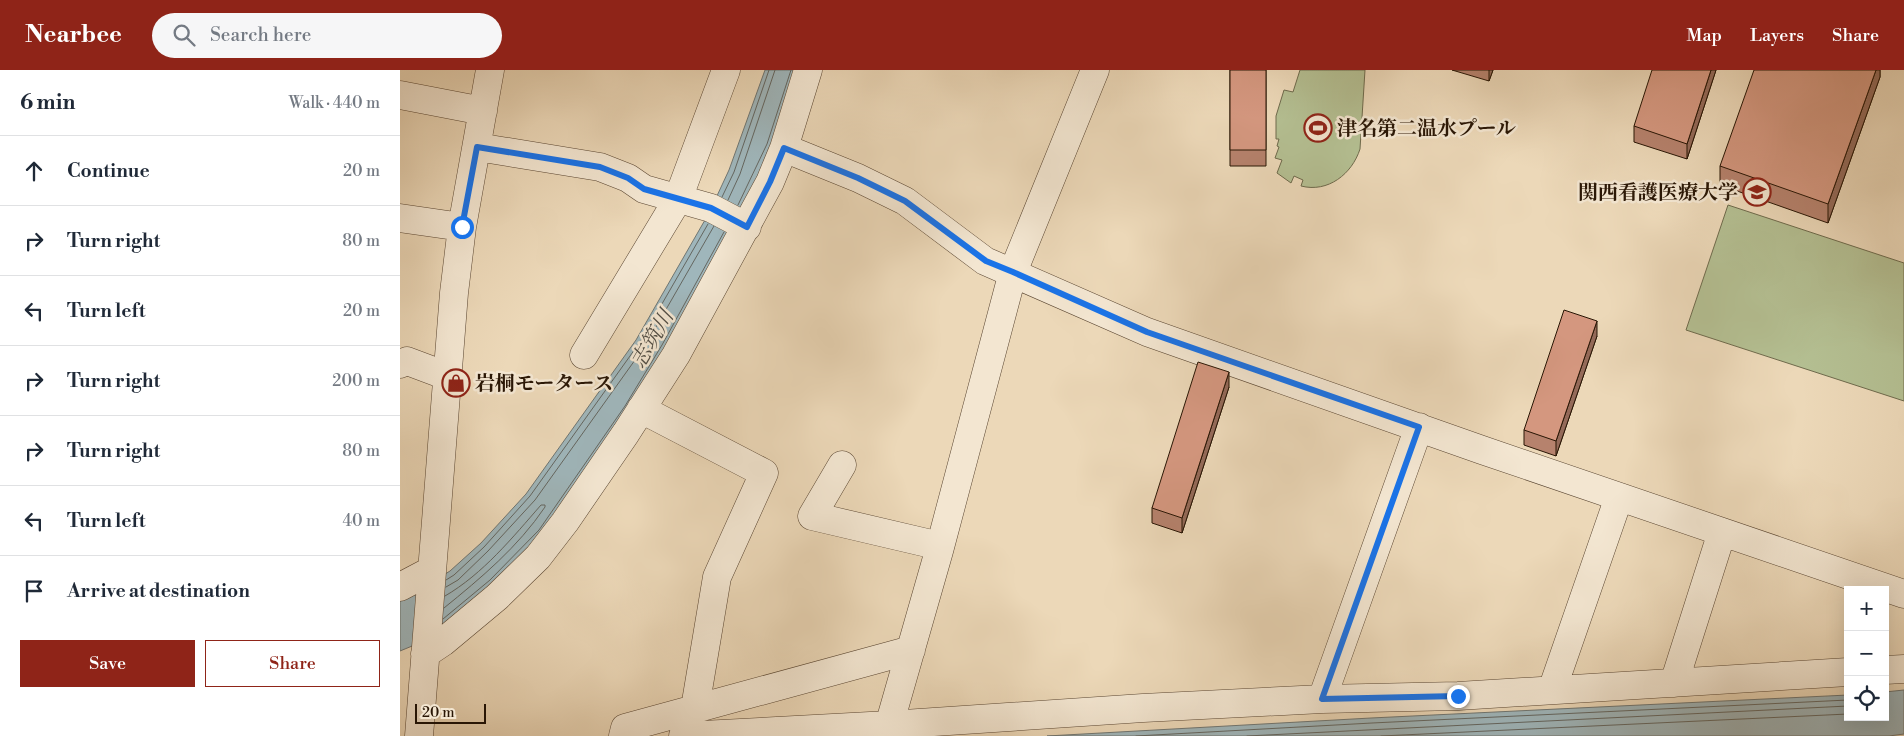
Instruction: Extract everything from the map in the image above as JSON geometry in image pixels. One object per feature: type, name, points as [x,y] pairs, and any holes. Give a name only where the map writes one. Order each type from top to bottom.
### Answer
[{"type":"street","points":[[420,736],[425,650],[454,293],[462,227],[490,70]]},
{"type":"street","points":[[584,355],[678,199],[726,70]]},
{"type":"street","points":[[425,650],[443,642],[497,597],[538,557],[565,522],[642,410],[676,355],[770,182],[784,148],[808,70]]},
{"type":"street","points":[[887,732],[940,546],[1013,272],[1095,70]]},
{"type":"street","points":[[400,95],[483,110]]},
{"type":"street","points":[[477,147],[600,167],[628,178],[644,189],[711,208],[747,227]]},
{"type":"street","points":[[784,148],[858,178],[905,201],[986,261],[1147,332],[1619,497],[1904,594]]},
{"type":"street","points":[[400,218],[462,227]]},
{"type":"street","points":[[400,364],[406,361],[447,376]]},
{"type":"street","points":[[642,410],[764,473],[717,576],[695,708]]},
{"type":"street","points":[[1322,699],[1419,427]]},
{"type":"street","points":[[842,465],[812,516],[940,546]]},
{"type":"street","points":[[1552,690],[1619,497]]},
{"type":"street","points":[[1674,682],[1722,532]]},
{"type":"street","points":[[400,587],[431,574]]},
{"type":"street","points":[[623,736],[625,728],[911,650]]},
{"type":"street","points":[[1889,670],[1904,669]]},
{"type":"street","points":[[683,736],[887,732],[1143,708],[1322,699],[1458,696],[1844,672]]},
{"type":"green space","name":"津名第二温水プール","points":[[1300,70],[1365,70],[1360,149],[1345,174],[1338,180],[1320,187],[1301,186],[1303,180],[1294,176],[1291,183],[1277,173],[1282,160],[1275,158],[1279,147],[1277,146],[1279,139],[1276,139],[1276,116],[1284,90],[1293,92]]},
{"type":"green space","points":[[1728,205],[1904,263],[1904,401],[1686,330]]},
{"type":"water","name":"志筑川","points":[[765,70],[802,70],[777,148],[634,413],[498,589],[417,644],[400,651],[400,597],[419,590],[450,571],[481,543],[526,494],[636,340],[709,213],[729,170]]},
{"type":"water","points":[[1904,690],[1904,734],[1889,736],[1047,736],[1844,695],[1844,721],[1889,721],[1889,692]]},
{"type":"building","points":[[1230,70],[1266,70],[1266,150],[1230,150]]},
{"type":"building","points":[[1652,70],[1711,70],[1687,144],[1634,126]]},
{"type":"building","points":[[1754,70],[1876,70],[1828,204],[1720,166]]},
{"type":"building","points":[[1564,310],[1597,321],[1556,441],[1524,430]]},
{"type":"building","points":[[1198,362],[1229,372],[1182,518],[1152,508]]},
{"type":"place","name":"津名第二温水プール","points":[[1318,128]]},
{"type":"place","name":"関西看護医療大学","points":[[1757,192]]},
{"type":"place","name":"岩桐モータース","points":[[456,383]]},
{"type":"route","points":[[462,227],[477,147],[611,170],[628,178],[644,189],[711,208],[747,227],[770,182],[784,148],[858,178],[905,201],[986,261],[999,268],[1013,272],[1147,332],[1419,427],[1322,699],[1458,696]]}]
